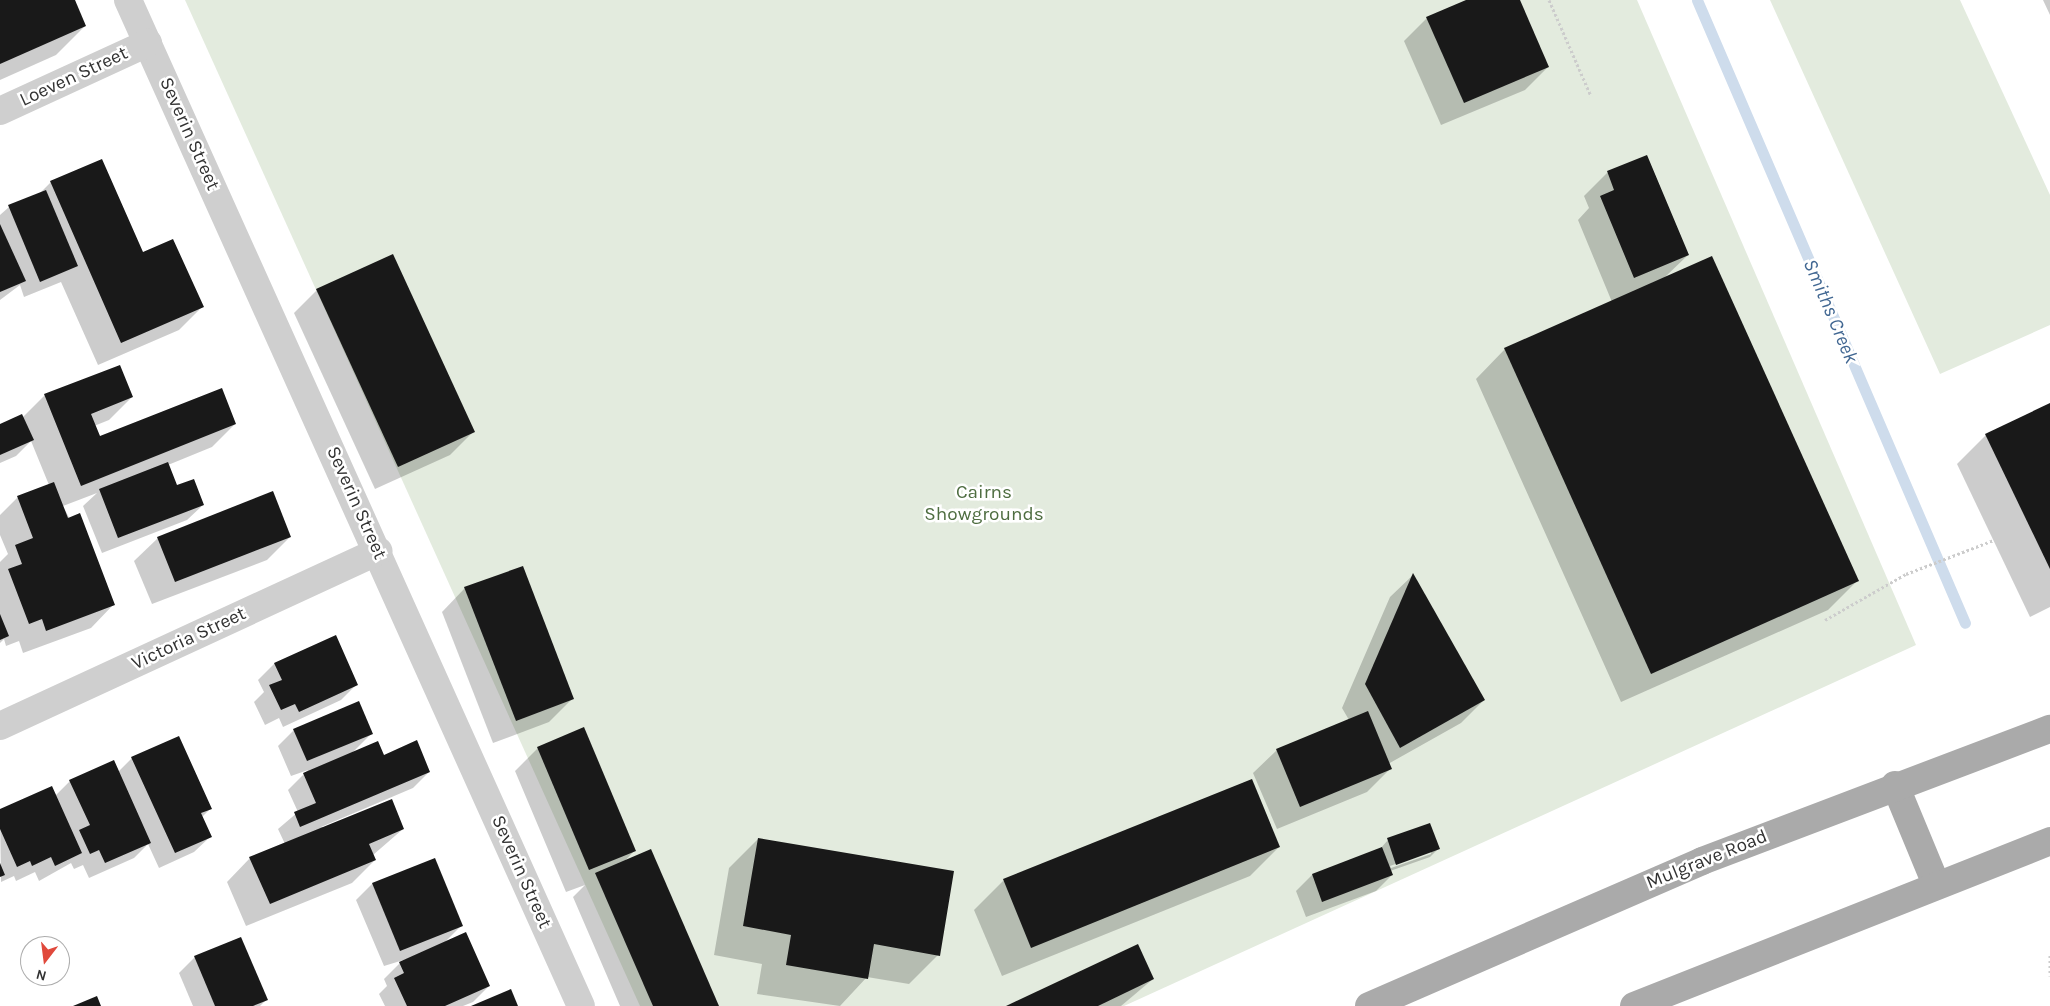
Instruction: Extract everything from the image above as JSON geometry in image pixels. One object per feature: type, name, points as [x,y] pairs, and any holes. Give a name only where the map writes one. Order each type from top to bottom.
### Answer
[{"type":"main road","name":"Mulgrave Road","points":[[1369,1006],[1702,861],[1895,786],[2050,729]]},
{"type":"main road","points":[[1895,786],[1936,884]]},
{"type":"main road","points":[[1649,1003],[1936,884],[2050,841]]},
{"type":"street","name":"Severin Street","points":[[128,0],[378,551],[581,1006]]},
{"type":"street","name":"Loeven Street","points":[[0,111],[148,43]]},
{"type":"street","name":"Victoria Street","points":[[0,726],[378,551]]},
{"type":"path","points":[[1549,0],[1591,96]]},
{"type":"path","points":[[1825,620],[1906,574],[2004,536]]},
{"type":"path","points":[[2050,955],[2050,976]]},
{"type":"green space","name":"Cairns Showgrounds","points":[[185,0],[1637,0],[1916,645],[1124,1006],[640,1006]]},
{"type":"green space","points":[[1770,0],[1960,0],[2050,195],[2050,325],[1940,374]]},
{"type":"building","points":[[0,0],[75,0],[86,26],[0,64]]},
{"type":"building","points":[[1466,0],[1520,0],[1549,67],[1464,103],[1426,17]]},
{"type":"building","points":[[1647,155],[1689,255],[1634,278],[1600,196],[1614,190],[1607,171]]},
{"type":"building","points":[[102,159],[143,252],[173,239],[204,307],[121,343],[50,181]]},
{"type":"building","points":[[46,190],[78,266],[40,282],[8,205]]},
{"type":"building","points":[[0,224],[26,281],[0,292]]},
{"type":"building","points":[[393,254],[475,432],[398,467],[316,289]]},
{"type":"building","points":[[1712,256],[1859,581],[1651,674],[1504,348]]},
{"type":"building","points":[[120,365],[133,397],[91,414],[100,436],[222,388],[236,424],[81,486],[44,394]]},
{"type":"building","points":[[2050,403],[2050,569],[1985,434]]},
{"type":"building","points":[[22,414],[34,440],[0,455],[0,424]]},
{"type":"building","points":[[168,462],[177,485],[194,479],[204,505],[118,538],[99,489]]},
{"type":"building","points":[[54,482],[68,518],[80,513],[115,605],[46,631],[42,619],[29,624],[8,569],[22,564],[15,545],[33,538],[17,496]]},
{"type":"building","points":[[273,491],[291,537],[175,582],[157,537]]},
{"type":"building","points":[[523,566],[574,699],[516,721],[464,587]]},
{"type":"building","points":[[1413,573],[1485,700],[1400,748],[1365,684]]},
{"type":"building","points":[[0,614],[9,636],[0,640]]},
{"type":"building","points":[[336,635],[358,685],[299,712],[295,704],[281,710],[269,685],[282,680],[274,663]]},
{"type":"building","points":[[359,701],[373,734],[307,761],[293,729]]},
{"type":"building","points":[[1368,711],[1392,769],[1300,807],[1276,749]]},
{"type":"building","points":[[584,727],[636,851],[589,870],[537,747]]},
{"type":"building","points":[[179,736],[212,809],[201,813],[212,837],[175,853],[131,757]]},
{"type":"building","points":[[417,740],[430,772],[300,827],[294,812],[316,803],[303,773],[378,741],[384,755]]},
{"type":"building","points":[[114,760],[151,843],[105,863],[99,850],[90,854],[79,830],[90,825],[69,780]]},
{"type":"building","points":[[1252,779],[1280,847],[1031,948],[1003,879]]},
{"type":"building","points":[[52,786],[82,853],[55,866],[51,857],[32,866],[30,861],[17,867],[0,829],[0,809]]},
{"type":"building","points":[[392,799],[404,829],[369,844],[376,860],[270,904],[249,857]]},
{"type":"building","points":[[1430,823],[1440,849],[1396,865],[1387,838]]},
{"type":"building","points":[[758,838],[954,871],[940,956],[874,944],[868,979],[786,965],[791,935],[743,926]]},
{"type":"building","points":[[1382,847],[1393,875],[1322,902],[1312,874]]},
{"type":"building","points":[[651,849],[719,1006],[653,1006],[595,873]]},
{"type":"building","points":[[435,858],[463,926],[400,951],[372,883]]},
{"type":"building","points":[[0,863],[5,875],[0,877]]},
{"type":"building","points":[[466,932],[490,986],[445,1006],[407,1006],[394,978],[404,973],[399,962]]},
{"type":"building","points":[[241,937],[268,1000],[253,1006],[215,1006],[194,956]]},
{"type":"building","points":[[1138,944],[1154,979],[1098,1006],[1006,1006]]},
{"type":"building","points":[[511,989],[518,1006],[471,1006]]},
{"type":"building","points":[[97,996],[101,1006],[73,1006]]},
{"type":"waterway","name":"Smiths Creek","points":[[1697,0],[1965,623]]}]
